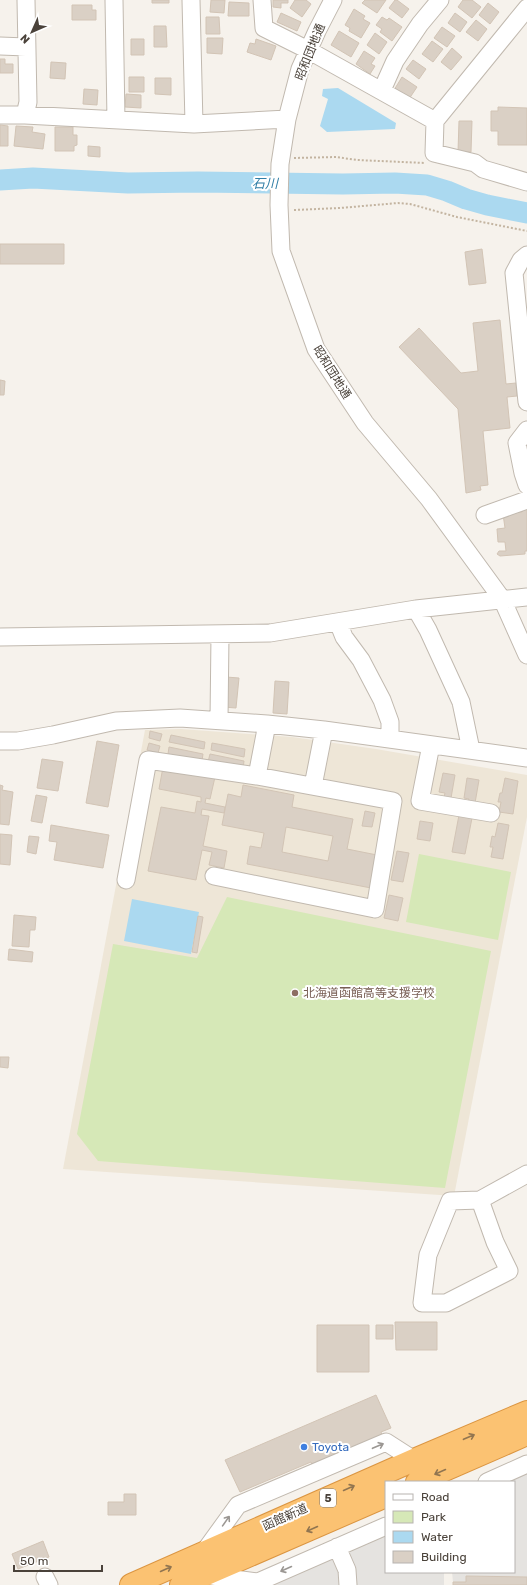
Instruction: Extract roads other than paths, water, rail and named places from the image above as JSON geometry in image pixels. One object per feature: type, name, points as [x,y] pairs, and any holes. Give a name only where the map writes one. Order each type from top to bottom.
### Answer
[{"type":"highway","name":"函館新道","points":[[131,1585],[414,1460],[527,1412]]},
{"type":"highway","points":[[419,1481],[527,1434]]},
{"type":"highway","name":"函館新道","points":[[181,1585],[385,1496]]},
{"type":"street","points":[[25,115],[28,102],[26,0]]},
{"type":"street","points":[[114,0],[116,120]]},
{"type":"street","points":[[191,0],[194,124]]},
{"type":"street","points":[[262,0],[264,28],[382,90],[435,121]]},
{"type":"street","name":"昭和団地通","points":[[333,0],[308,50],[300,70],[287,119],[286,207],[281,251],[316,348],[365,423],[429,499],[502,599],[527,655]]},
{"type":"street","points":[[382,90],[395,61],[420,24],[440,0]]},
{"type":"street","points":[[527,8],[435,121],[434,153],[475,163],[482,169],[527,182]]},
{"type":"street","points":[[0,46],[26,47]]},
{"type":"street","points":[[0,115],[194,124],[287,119]]},
{"type":"street","points":[[527,255],[521,260],[514,273],[527,402]]},
{"type":"street","points":[[525,480],[517,443],[527,430]]},
{"type":"street","points":[[485,515],[527,500]]},
{"type":"street","points":[[0,637],[270,633],[416,609],[527,597]]},
{"type":"street","points":[[416,609],[428,630],[462,702],[471,750]]},
{"type":"street","points":[[338,622],[344,637],[361,660],[382,700],[390,722],[390,739]]},
{"type":"street","points":[[219,720],[220,634]]},
{"type":"street","points":[[0,741],[53,735],[116,721],[180,718],[267,724],[324,730],[527,758]]},
{"type":"street","points":[[257,776],[267,724]]},
{"type":"street","points":[[313,786],[324,730]]},
{"type":"street","points":[[431,745],[420,800],[491,813]]},
{"type":"street","points":[[126,880],[148,760],[257,776],[393,801],[375,908],[214,876]]},
{"type":"street","points":[[480,1200],[495,1242],[508,1271],[446,1303],[422,1303],[428,1255],[450,1201],[480,1200],[527,1174]]},
{"type":"street","points":[[204,1552],[238,1505],[386,1442],[414,1460]]},
{"type":"street","points":[[489,1481],[527,1464]]},
{"type":"street","points":[[204,1575],[258,1582],[385,1526]]},
{"type":"street","points":[[337,1547],[347,1570],[348,1585]]},
{"type":"water","points":[[338,88],[396,123],[395,129],[327,132],[320,126],[328,99],[322,96],[323,89]]},
{"type":"water","points":[[132,899],[199,912],[191,954],[124,941]]},
{"type":"waterway","name":"石川","points":[[0,180],[33,178],[128,183],[395,183],[427,185],[487,205],[527,213]]},
{"type":"place","name":"北海道函館高等支援学校","points":[[295,993]]},
{"type":"place","name":"Toyota","points":[[304,1447]]}]
